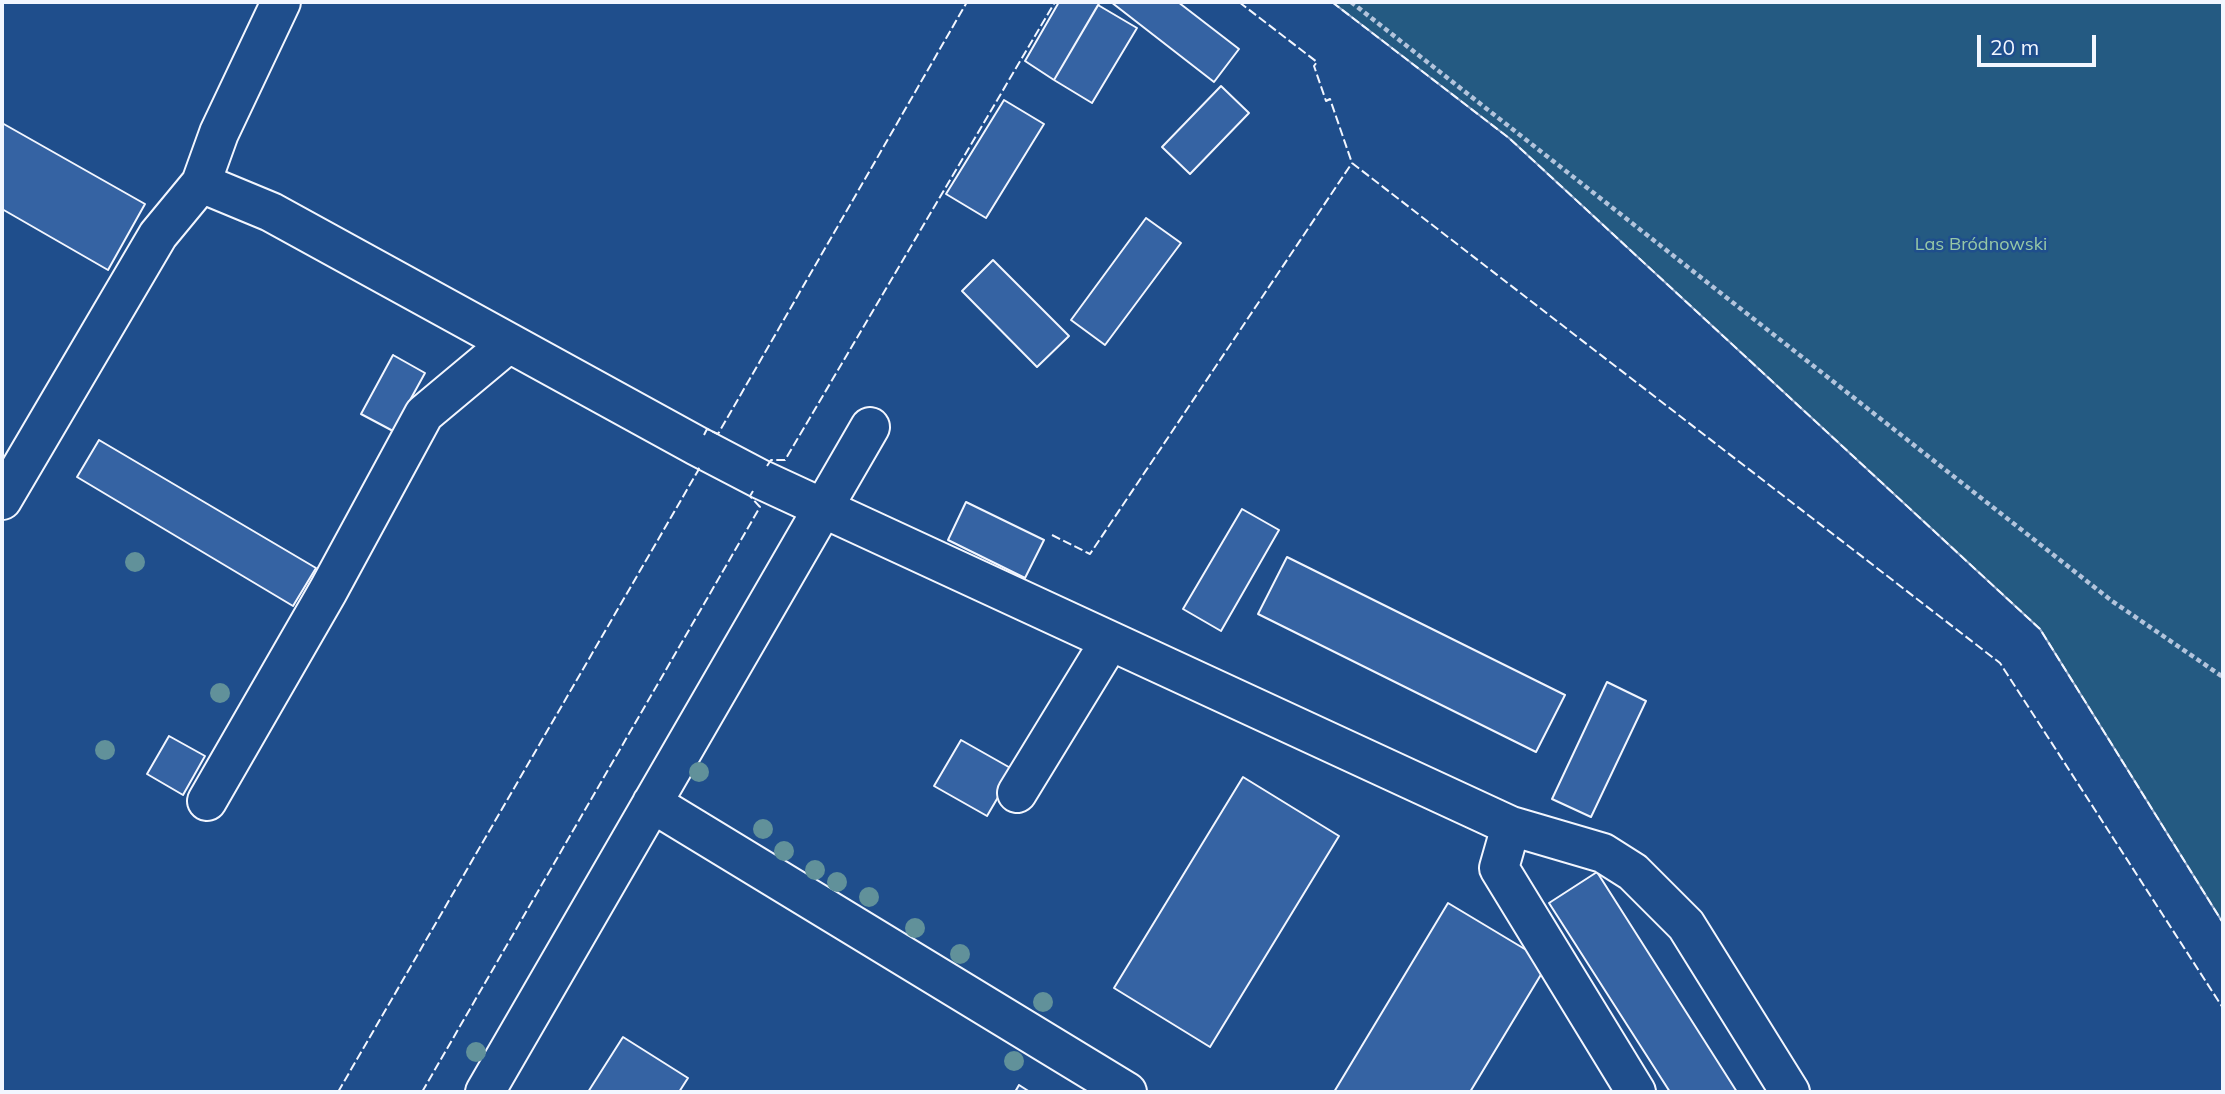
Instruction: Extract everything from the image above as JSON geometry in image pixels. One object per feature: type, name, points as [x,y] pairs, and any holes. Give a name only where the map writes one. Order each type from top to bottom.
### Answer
[{"type":"lane","points":[[2,500],[158,235],[201,183],[219,133],[281,2]]},
{"type":"lane","points":[[201,183],[271,212],[697,446],[823,508],[1511,826],[1603,853],[1633,872],[1686,925],[1790,1092]]},
{"type":"lane","points":[[207,801],[328,592],[424,414],[509,343]]},
{"type":"lane","points":[[485,1092],[870,427]]},
{"type":"lane","points":[[1017,793],[1110,641]]},
{"type":"lane","points":[[652,803],[1127,1092]]},
{"type":"lane","points":[[1511,826],[1499,868],[1636,1092]]},
{"type":"path","points":[[1351,2],[2112,601],[2223,677]]},
{"type":"green space","name":"Las Bródnowski","points":[[1332,2],[2223,2],[2223,923],[2040,629],[1509,138]]},
{"type":"building","points":[[1059,2],[1100,2],[1054,80],[1025,61]]},
{"type":"building","points":[[1111,2],[1178,2],[1239,49],[1214,82]]},
{"type":"building","points":[[1098,5],[1137,28],[1092,103],[1054,80]]},
{"type":"building","points":[[1221,86],[1249,113],[1190,174],[1162,147]]},
{"type":"building","points":[[1004,100],[1044,124],[986,218],[946,194]]},
{"type":"building","points":[[2,123],[145,204],[108,270],[2,209]]},
{"type":"building","points":[[1146,218],[1181,243],[1105,345],[1071,320]]},
{"type":"building","points":[[993,260],[1069,336],[1037,367],[962,291]]},
{"type":"building","points":[[393,355],[425,373],[393,431],[361,414]]},
{"type":"building","points":[[99,440],[316,568],[293,606],[77,477]]},
{"type":"building","points":[[966,502],[1044,540],[1025,578],[948,540]]},
{"type":"building","points":[[1242,509],[1279,530],[1221,631],[1183,609]]},
{"type":"building","points":[[1287,557],[1565,695],[1536,752],[1258,614]]},
{"type":"building","points":[[1607,682],[1646,701],[1591,817],[1552,799]]},
{"type":"building","points":[[169,736],[205,756],[183,795],[147,774]]},
{"type":"building","points":[[961,740],[1014,770],[987,816],[934,786]]},
{"type":"building","points":[[1243,777],[1339,836],[1210,1047],[1114,988]]},
{"type":"building","points":[[1597,872],[1737,1092],[1670,1092],[1549,903]]},
{"type":"building","points":[[1448,903],[1548,963],[1470,1092],[1334,1092]]},
{"type":"building","points":[[623,1037],[688,1078],[679,1092],[588,1092]]},
{"type":"building","points":[[1019,1085],[1030,1092],[1015,1092]]},
{"type":"fence","points":[[704,435],[707,429],[718,434],[967,2]]},
{"type":"fence","points":[[767,466],[771,460],[785,460],[1055,2]]},
{"type":"fence","points":[[1239,2],[1317,62],[1314,66],[1326,101],[1330,99],[1352,163],[2000,663],[2223,1008]]},
{"type":"fence","points":[[1332,2],[1509,138],[2040,629],[2223,923]]},
{"type":"fence","points":[[1052,535],[1090,554],[1352,163]]},
{"type":"fence","points":[[338,1092],[699,469],[696,466]]},
{"type":"fence","points":[[422,1092],[760,507],[750,496],[753,491]]}]
